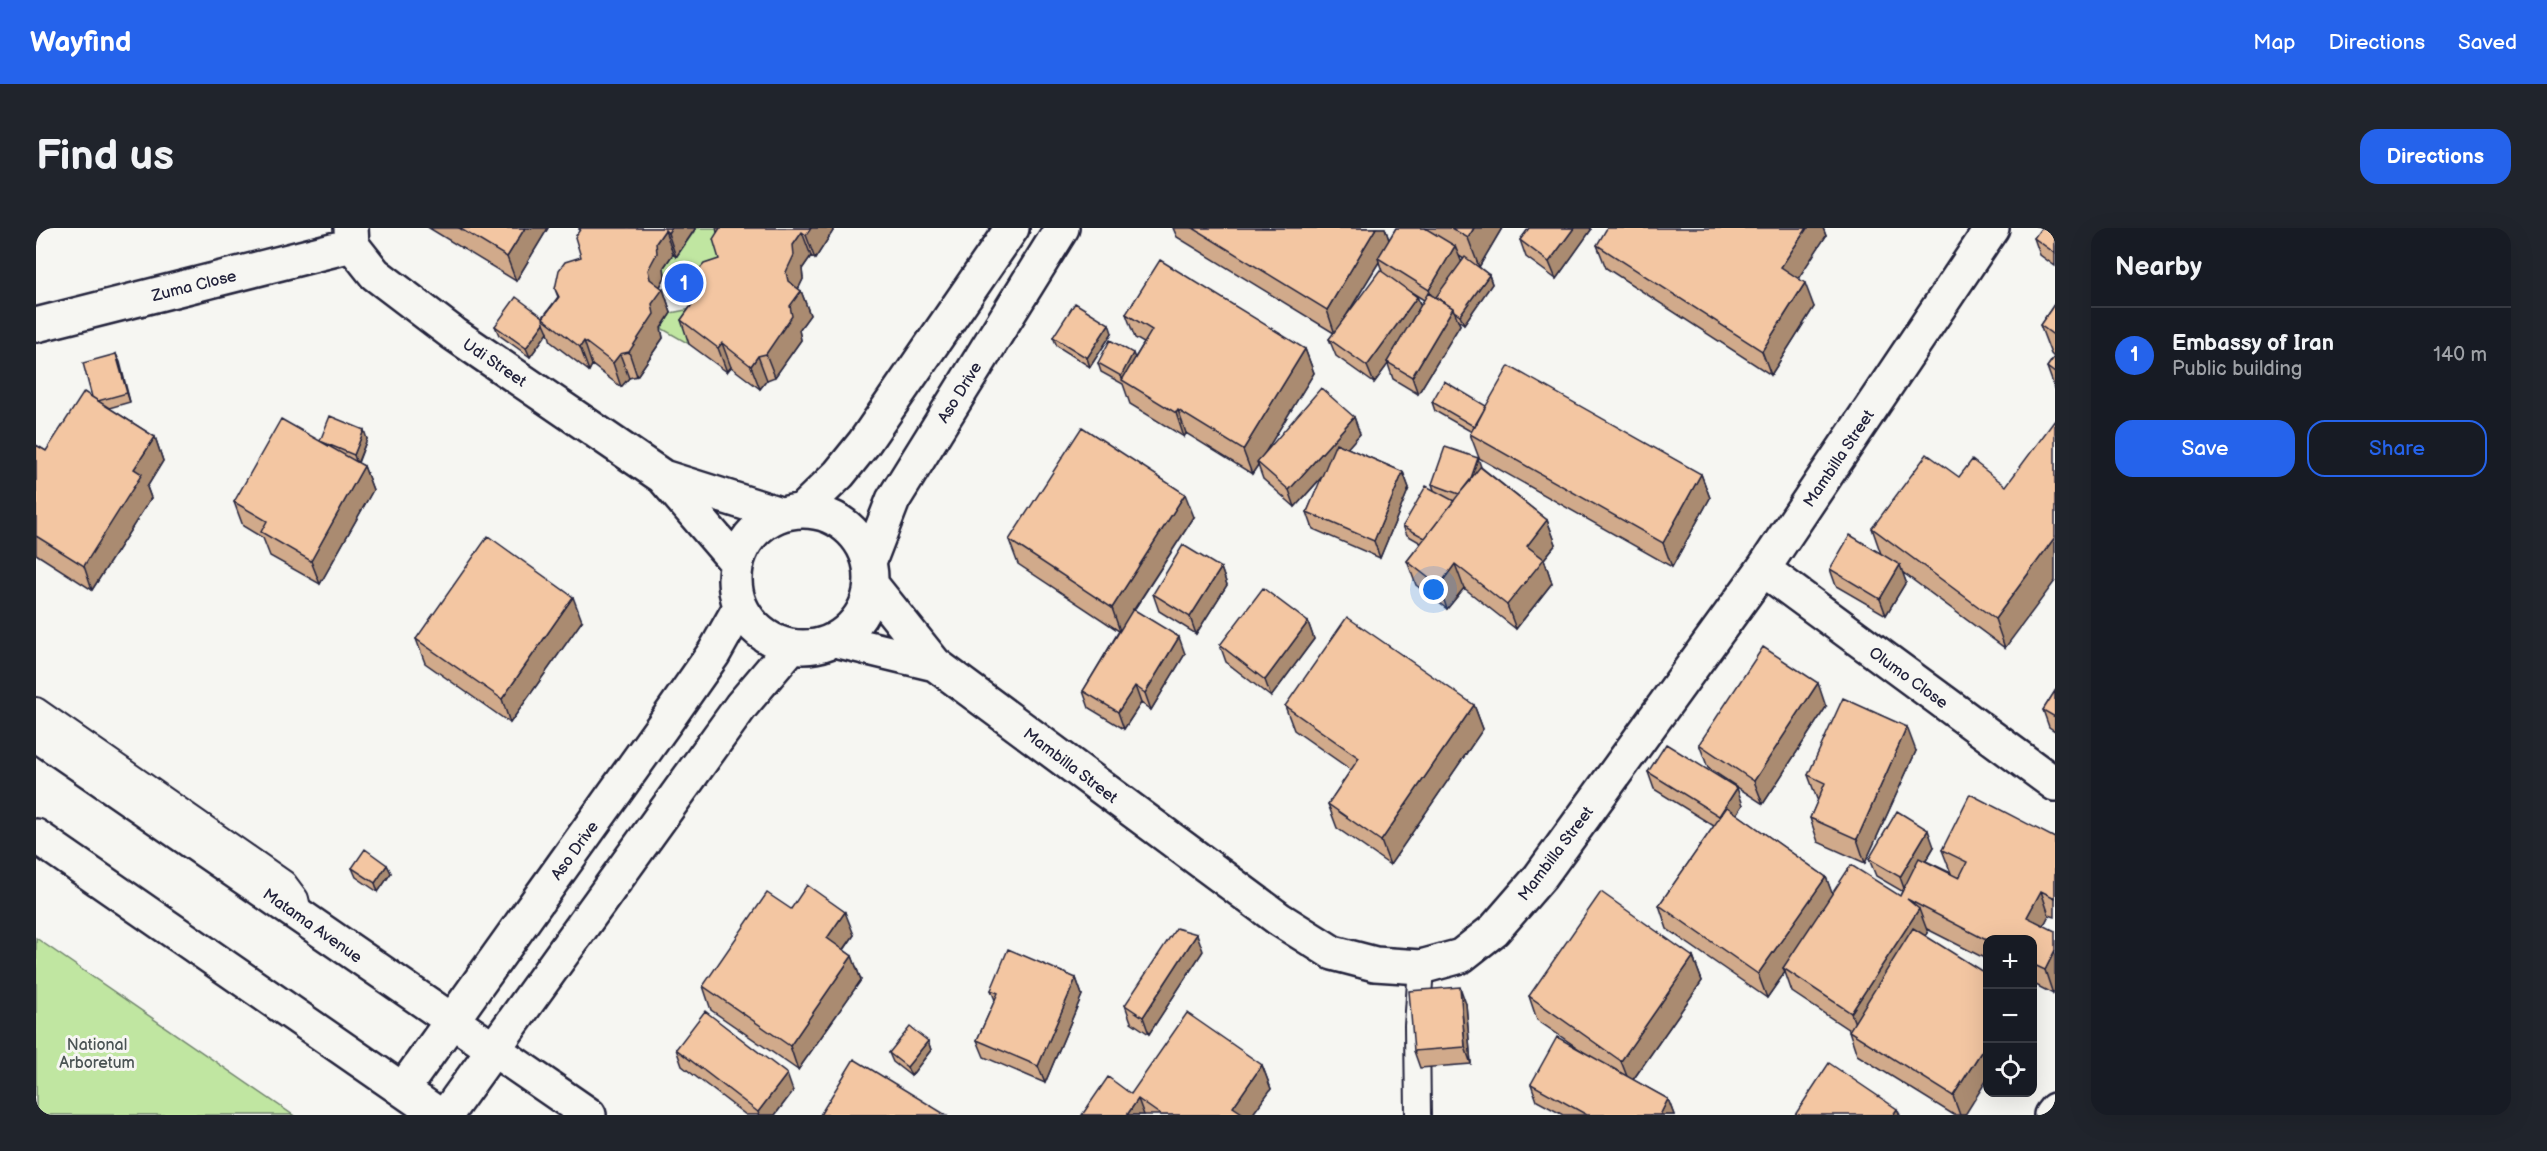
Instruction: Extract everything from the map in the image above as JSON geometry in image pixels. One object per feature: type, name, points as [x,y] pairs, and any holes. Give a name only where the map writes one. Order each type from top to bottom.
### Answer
[{"type":"street","points":[[870,573],[866,607],[853,626],[835,640],[814,647],[791,647],[770,640],[753,626],[740,608],[735,585],[736,563],[745,542],[760,526],[791,512],[839,474],[864,443],[1012,228]]},
{"type":"street","name":"Aso Drive","points":[[870,573],[893,500],[1062,228]]},
{"type":"street","name":"Mambilla Street","points":[[935,663],[1279,920],[1333,953],[1375,964],[1421,967],[1461,956],[1494,930],[1540,877],[1763,569],[1992,228]]},
{"type":"street","name":"Zuma Close","points":[[36,325],[352,237]]},
{"type":"street","name":"Udi Street","points":[[352,237],[375,274],[454,334],[663,477]]},
{"type":"street","points":[[663,477],[791,512],[824,514],[845,524],[860,541],[870,573],[935,663]]},
{"type":"street","points":[[663,477],[736,563]]},
{"type":"street","name":"Olumo Close","points":[[1763,569],[2055,784]]},
{"type":"street","name":"Aso Drive","points":[[403,1089],[714,653],[740,608]]},
{"type":"street","points":[[835,640],[935,663]]},
{"type":"street","points":[[446,1115],[741,706],[791,647]]},
{"type":"street","name":"Matama Avenue","points":[[36,734],[590,1115]]},
{"type":"street","points":[[36,836],[439,1115]]},
{"type":"street","points":[[2051,1115],[2055,1110]]},
{"type":"lane","points":[[36,710],[284,883],[296,899],[300,916]]},
{"type":"lane","points":[[1418,1115],[1417,1026],[1421,967]]},
{"type":"green space","points":[[693,228],[719,228],[732,247],[689,344],[661,328],[671,313],[691,309],[685,275],[665,277],[664,267],[673,254],[677,256],[695,230]]},
{"type":"green space","name":"National Arboretum","points":[[36,938],[293,1115],[36,1115]]},
{"type":"building","points":[[459,228],[525,228],[507,257]]},
{"type":"building","points":[[581,228],[671,228],[668,233],[665,230],[656,243],[657,253],[648,270],[650,279],[663,289],[652,304],[654,314],[629,352],[620,354],[613,363],[584,341],[580,347],[543,318],[559,297],[555,289],[559,270],[565,262],[581,257],[575,237]]},
{"type":"building","points":[[720,228],[811,228],[806,235],[802,232],[793,245],[794,255],[786,272],[788,281],[801,291],[790,306],[792,316],[766,354],[758,356],[751,366],[722,343],[718,348],[681,320],[696,299],[693,290],[697,272],[704,264],[719,259],[713,239]]},
{"type":"building","points":[[1193,228],[1376,228],[1327,310]]},
{"type":"building","points":[[1396,228],[1425,228],[1455,246],[1429,290],[1378,258]]},
{"type":"building","points":[[1451,228],[1474,228],[1468,238]]},
{"type":"building","points":[[1529,228],[1574,228],[1549,262],[1520,240]]},
{"type":"building","points":[[1607,228],[1807,228],[1781,267],[1805,283],[1762,351],[1597,245]]},
{"type":"building","points":[[2041,228],[2055,228],[2055,253],[2034,238]]},
{"type":"building","points":[[1465,257],[1489,275],[1460,315],[1436,297]]},
{"type":"building","points":[[1160,260],[1305,349],[1243,450],[1178,410],[1176,413],[1122,380],[1152,330],[1126,314]]},
{"type":"building","points":[[1380,270],[1417,297],[1367,366],[1329,339]]},
{"type":"building","points":[[1428,293],[1453,308],[1412,377],[1387,362]]},
{"type":"building","points":[[516,297],[543,317],[544,323],[526,348],[495,326]]},
{"type":"building","points":[[1075,303],[1109,324],[1087,358],[1053,337]]},
{"type":"building","points":[[2055,303],[2055,336],[2040,325]]},
{"type":"building","points":[[1110,340],[1133,353],[1121,376],[1098,363]]},
{"type":"building","points":[[116,354],[127,393],[98,401],[92,397],[83,363]]},
{"type":"building","points":[[2055,356],[2055,373],[2047,367]]},
{"type":"building","points":[[1509,366],[1701,474],[1663,543],[1470,434]]},
{"type":"building","points":[[1444,381],[1486,406],[1475,427],[1432,402]]},
{"type":"building","points":[[1321,388],[1354,417],[1289,490],[1257,462]]},
{"type":"building","points":[[84,392],[155,437],[134,469],[142,474],[84,566],[36,536],[36,445],[46,451]]},
{"type":"building","points":[[330,416],[364,430],[354,455],[320,441]]},
{"type":"building","points":[[281,419],[364,466],[311,561],[261,532],[267,521],[234,502]]},
{"type":"building","points":[[2055,420],[2055,537],[1995,619],[1872,528],[1927,454],[1959,477],[1972,460],[2006,486]]},
{"type":"building","points":[[1082,427],[1185,494],[1112,608],[1009,540]]},
{"type":"building","points":[[1336,443],[1403,472],[1374,541],[1307,512]]},
{"type":"building","points":[[1445,447],[1478,458],[1470,481],[1459,494],[1432,484]]},
{"type":"building","points":[[1480,467],[1547,520],[1527,546],[1544,559],[1507,605],[1455,564],[1439,586],[1407,561]]},
{"type":"building","points":[[1426,486],[1454,501],[1425,538],[1403,526]]},
{"type":"building","points":[[1850,535],[1900,565],[1880,599],[1830,569]]},
{"type":"building","points":[[488,536],[573,597],[502,699],[416,639]]},
{"type":"building","points":[[1183,545],[1221,568],[1190,617],[1153,594]]},
{"type":"building","points":[[1263,588],[1308,622],[1265,680],[1220,645]]},
{"type":"building","points":[[1133,609],[1179,637],[1145,693],[1135,686],[1118,712],[1083,691]]},
{"type":"building","points":[[1347,617],[1474,705],[1381,841],[1328,804],[1359,758],[1285,706]]},
{"type":"building","points":[[1763,647],[1818,683],[1754,781],[1699,744]]},
{"type":"building","points":[[2055,691],[2055,717],[2043,710]]},
{"type":"building","points":[[1843,698],[1907,727],[1857,839],[1810,818],[1825,783],[1808,775]]},
{"type":"building","points":[[1666,744],[1737,788],[1719,816],[1648,772]]},
{"type":"building","points":[[1970,794],[2055,838],[2055,898],[2041,891],[2027,917],[2055,931],[2055,950],[2045,970],[2037,966],[2037,935],[1983,935],[1983,938],[1907,899],[1919,909],[1851,1013],[1783,968],[1851,865],[1900,896],[1919,858],[1959,878],[1967,862],[1942,850]]},
{"type":"building","points":[[1727,807],[1826,877],[1758,974],[1659,905]]},
{"type":"building","points":[[1897,811],[1928,830],[1900,877],[1869,859]]},
{"type":"building","points":[[365,849],[387,865],[375,883],[352,868]]},
{"type":"building","points":[[807,885],[845,912],[827,938],[852,956],[790,1046],[703,986],[767,893],[791,909]]},
{"type":"building","points":[[1601,892],[1693,957],[1621,1061],[1529,996]]},
{"type":"building","points":[[1176,928],[1197,934],[1143,1017],[1125,1005]]},
{"type":"building","points":[[1913,928],[1983,972],[1983,1049],[1953,1096],[1849,1031]]},
{"type":"building","points":[[1008,949],[1076,978],[1038,1066],[977,1040],[998,993],[991,990]]},
{"type":"building","points":[[1460,987],[1465,1047],[1414,1051],[1409,991]]},
{"type":"building","points":[[705,1011],[787,1074],[758,1112],[676,1049]]},
{"type":"building","points":[[1187,1013],[1262,1065],[1233,1107],[1245,1115],[1161,1115],[1138,1099],[1127,1115],[1082,1115],[1108,1077],[1131,1094]]},
{"type":"building","points":[[910,1027],[928,1041],[907,1067],[889,1053]]},
{"type":"building","points":[[1557,1037],[1668,1099],[1660,1115],[1587,1115],[1531,1084]]},
{"type":"building","points":[[854,1059],[946,1115],[820,1115]]},
{"type":"building","points":[[1829,1063],[1897,1109],[1893,1115],[1795,1115]]},
{"type":"place","name":"Embassy of Iran","points":[[684,283]]}]
